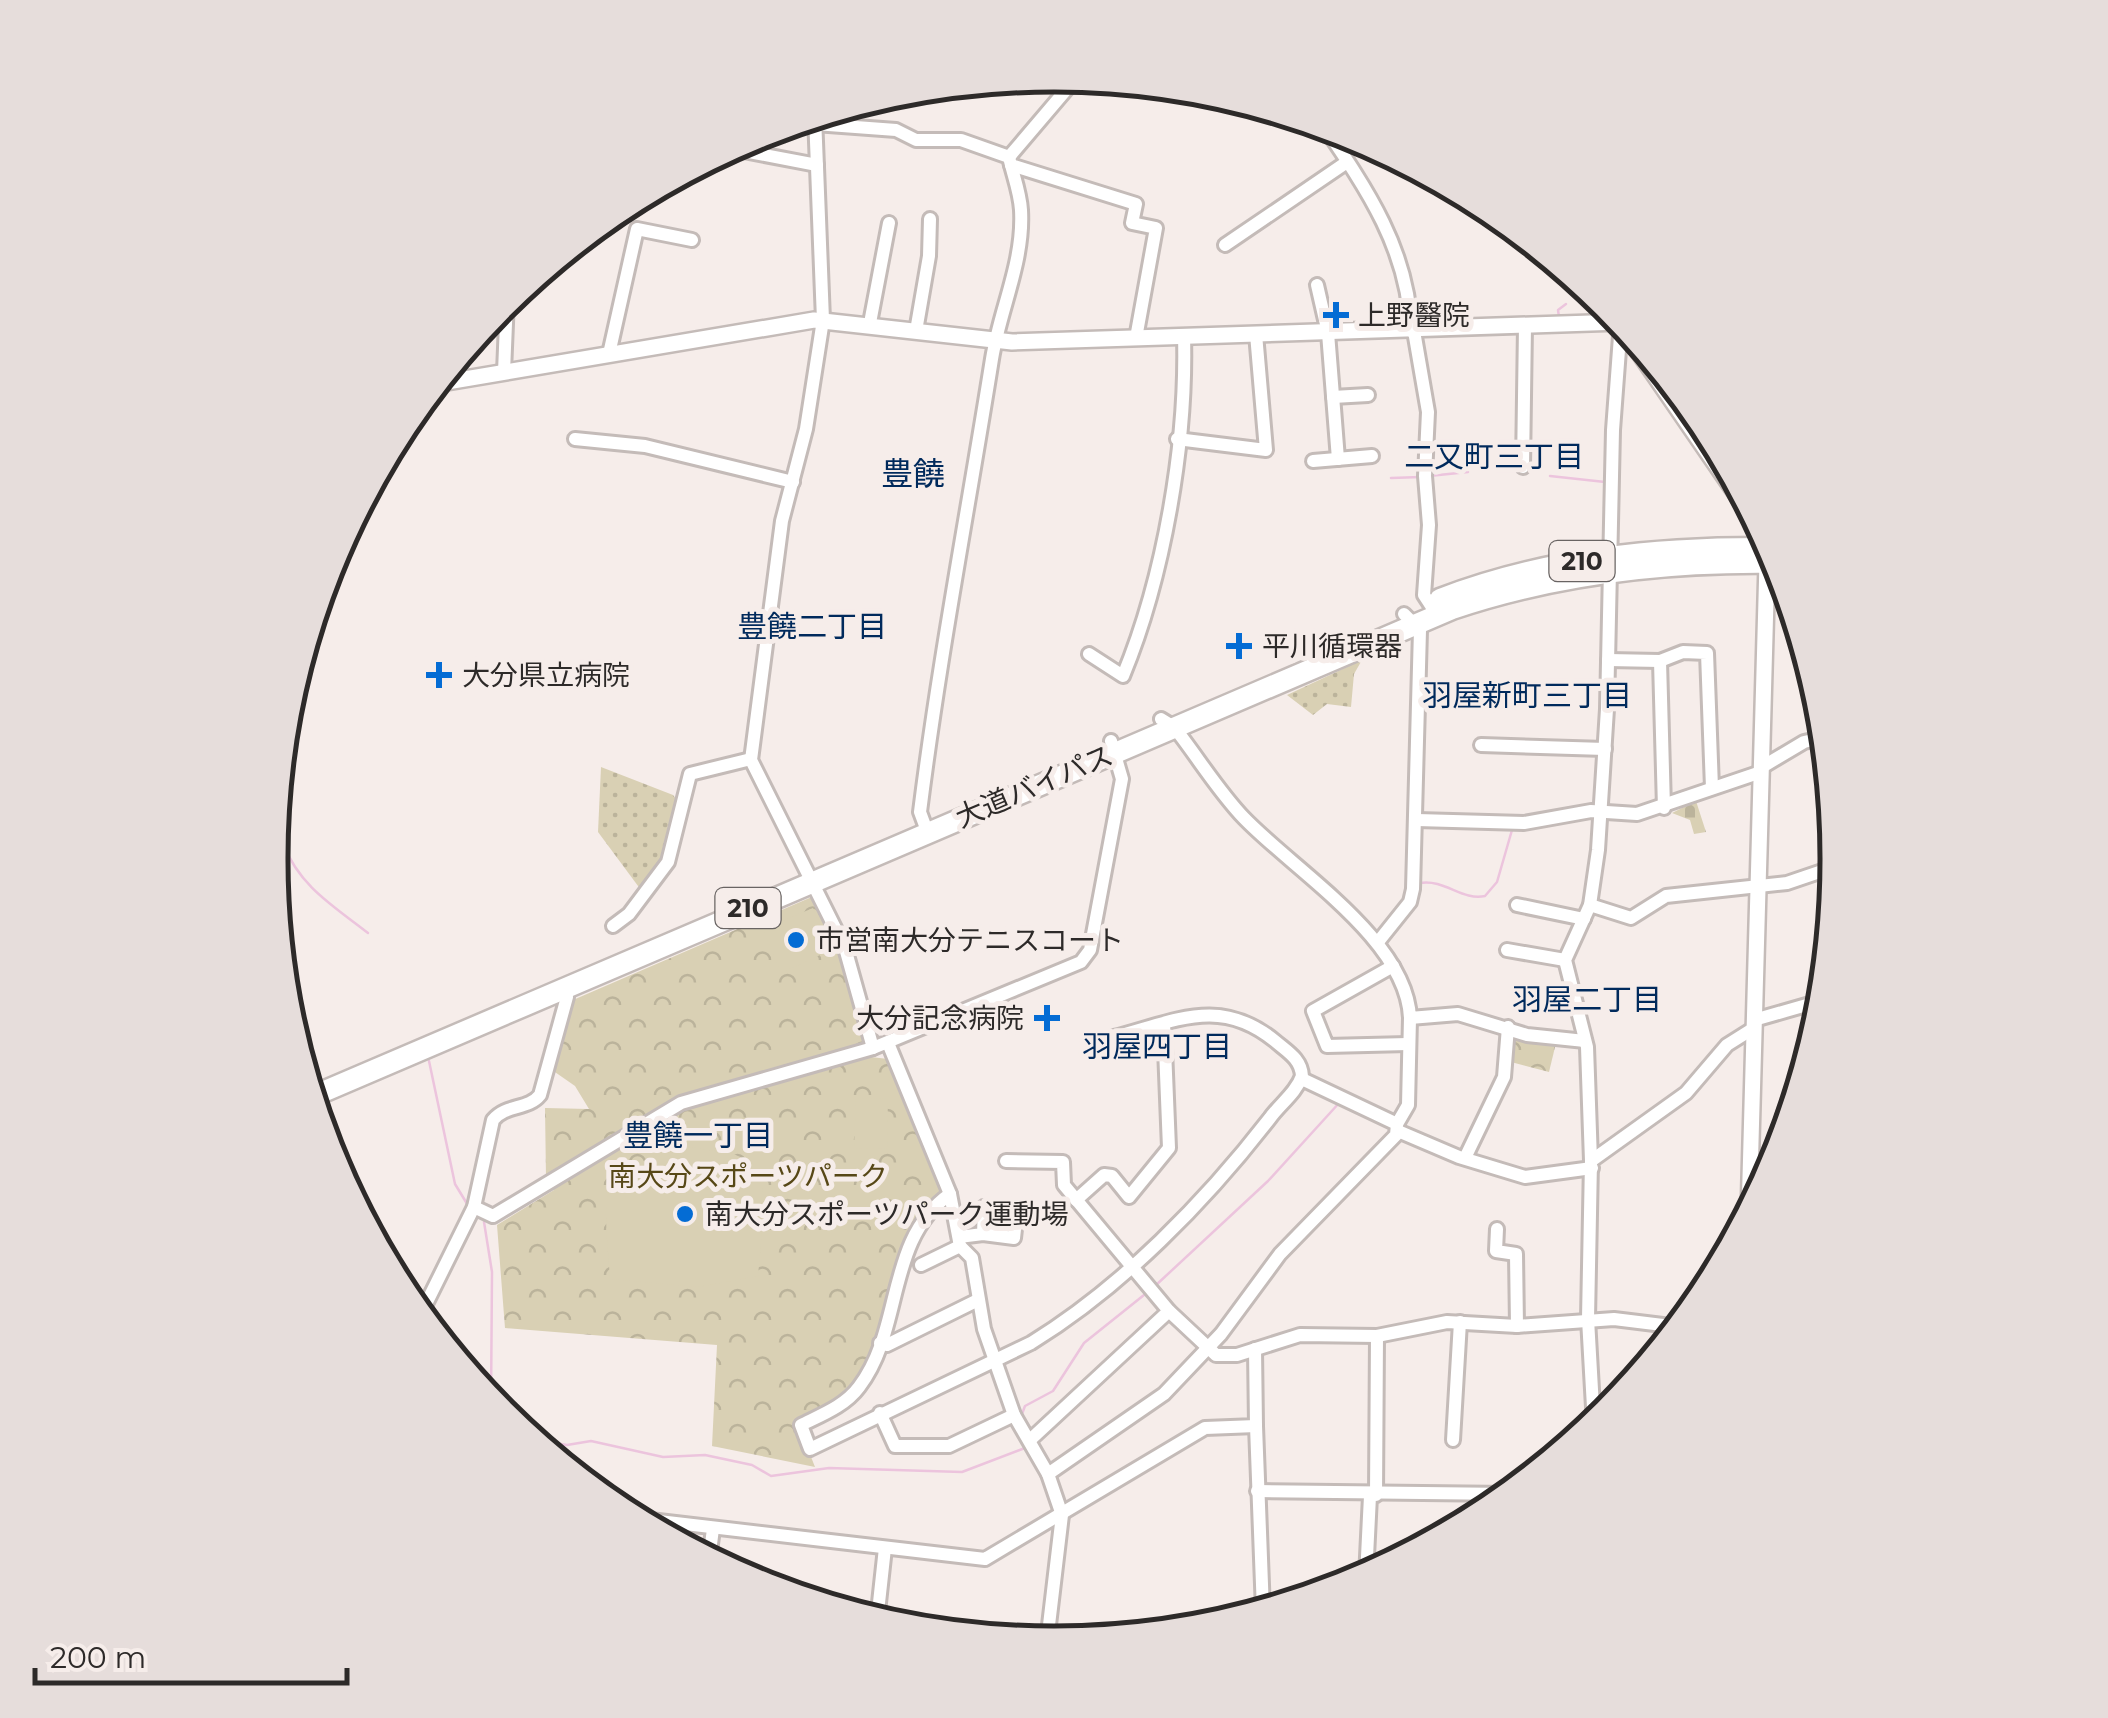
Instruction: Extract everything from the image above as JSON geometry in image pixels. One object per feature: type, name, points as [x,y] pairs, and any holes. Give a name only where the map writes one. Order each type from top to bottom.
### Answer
[{"type":"highway","name":"大道バイパス","points":[[320,1078],[1421,614],[1611,563],[1683,548],[1755,551]]},
{"type":"highway","name":"大道バイパス","points":[[324,1091],[809,875]]},
{"type":"street","points":[[1010,161],[1065,92]]},
{"type":"street","points":[[837,125],[873,132],[896,130],[916,140],[961,140],[1136,204],[1132,223],[1156,228],[1136,338]]},
{"type":"street","points":[[815,131],[823,320],[815,387],[780,534],[751,759],[845,948],[873,1048]]},
{"type":"street","points":[[1338,147],[1390,234],[1406,288],[1428,412],[1417,820],[1410,902],[1378,942]]},
{"type":"street","points":[[755,154],[817,166]]},
{"type":"street","points":[[925,826],[920,812],[938,666],[957,584],[996,342],[1021,235],[1020,202],[1010,161]]},
{"type":"street","points":[[1225,244],[1347,162]]},
{"type":"street","points":[[916,330],[929,256],[930,219]]},
{"type":"street","points":[[870,324],[889,253],[889,223]]},
{"type":"street","points":[[610,354],[637,229],[692,240]]},
{"type":"street","points":[[1317,284],[1328,332],[1338,458]]},
{"type":"street","points":[[456,380],[823,320],[996,342],[1412,331],[1599,321]]},
{"type":"street","points":[[504,372],[506,324]]},
{"type":"street","points":[[1523,467],[1524,326]]},
{"type":"street","points":[[1177,439],[1266,450],[1256,334]]},
{"type":"street","points":[[1088,654],[1123,676],[1151,592],[1185,378],[1184,336]]},
{"type":"street","points":[[1593,1404],[1588,1319],[1592,1165],[1585,1041],[1565,960],[1590,905],[1601,812],[1619,342]]},
{"type":"street","points":[[1334,397],[1368,395]]},
{"type":"street","points":[[575,439],[645,446],[793,482]]},
{"type":"street","points":[[1313,461],[1372,456]]},
{"type":"street","points":[[1750,1178],[1769,585]]},
{"type":"street","points":[[1608,660],[1660,661],[1683,652],[1706,653],[1712,788]]},
{"type":"street","points":[[1660,661],[1664,808]]},
{"type":"street","points":[[1048,1474],[1160,1398],[1206,1349],[1280,1254],[1398,1127],[1408,1105],[1409,999],[1378,942],[1244,817],[1167,723]]},
{"type":"street","points":[[1417,820],[1524,823],[1601,812],[1638,814],[1664,808],[1761,770],[1811,740]]},
{"type":"street","points":[[1481,745],[1605,748]]},
{"type":"street","points":[[474,1207],[493,1216],[682,1103],[873,1048],[1081,962],[1090,950],[1122,779],[1113,746]]},
{"type":"street","points":[[613,926],[629,914],[668,862],[690,774],[751,759]]},
{"type":"street","points":[[1590,905],[1630,918],[1666,896],[1758,888],[1820,871]]},
{"type":"street","points":[[1517,906],[1584,919]]},
{"type":"street","points":[[1507,950],[1565,960]]},
{"type":"street","points":[[1393,966],[1313,1011],[1327,1046],[1408,1044]]},
{"type":"street","points":[[428,1300],[474,1207],[493,1120],[501,1111],[534,1103],[540,1095],[567,998],[563,988]]},
{"type":"street","points":[[1302,1080],[1464,1158],[1526,1177],[1592,1165],[1686,1092],[1727,1045],[1754,1024],[1806,1006]]},
{"type":"street","points":[[950,1194],[930,1208],[912,1234],[880,1342],[858,1390],[840,1405],[800,1425],[810,1449],[1045,1334],[1128,1266],[1242,1155],[1302,1080],[1298,1060],[1240,1018],[1215,1014],[1114,1037]]},
{"type":"street","points":[[1410,1018],[1458,1014],[1527,1035],[1585,1041]]},
{"type":"street","points":[[1076,1200],[1104,1175],[1112,1176],[1129,1197],[1169,1148],[1164,1024]]},
{"type":"street","points":[[1464,1158],[1504,1077],[1508,1027]]},
{"type":"street","points":[[888,1042],[950,1194],[960,1242],[972,1258],[978,1300],[1014,1414],[1048,1474],[1062,1515],[1049,1626]]},
{"type":"street","points":[[1006,1161],[1064,1162],[1064,1185],[1128,1266],[1206,1349],[1230,1357],[1314,1334],[1377,1336],[1460,1322],[1517,1326],[1588,1319],[1662,1326]]},
{"type":"street","points":[[1497,1229],[1496,1251],[1516,1254],[1517,1326]]},
{"type":"street","points":[[921,1265],[960,1242],[983,1234]]},
{"type":"street","points":[[880,1342],[887,1345],[978,1300]]},
{"type":"street","points":[[1030,1440],[1169,1311]]},
{"type":"street","points":[[1453,1440],[1460,1322]]},
{"type":"street","points":[[1368,1558],[1377,1336]]},
{"type":"street","points":[[1255,1349],[1262,1596]]},
{"type":"street","points":[[880,1414],[895,1446],[949,1446],[1014,1414]]},
{"type":"street","points":[[672,1523],[985,1559],[1205,1428],[1256,1426]]},
{"type":"street","points":[[1257,1491],[1483,1494]]},
{"type":"street","points":[[711,1544],[713,1529]]},
{"type":"street","points":[[879,1605],[885,1548]]},
{"type":"green space","points":[[1362,660],[1354,674],[1351,707],[1327,704],[1313,715],[1287,695]]},
{"type":"green space","points":[[601,767],[673,795],[679,803],[662,859],[641,890],[598,832]]},
{"type":"green space","points":[[1696,801],[1706,832],[1694,834],[1690,820],[1672,813]]},
{"type":"green space","name":"南大分スポーツパーク","points":[[814,896],[841,949],[849,993],[871,1057],[888,1059],[944,1191],[909,1234],[880,1340],[857,1386],[798,1424],[815,1467],[712,1446],[717,1345],[505,1328],[497,1225],[554,1190],[546,1178],[545,1108],[589,1109],[575,1086],[552,1070],[573,1000]]},
{"type":"green space","name":"市営南大分テニスコート","points":[[813,908],[829,951],[781,973],[763,929]]},
{"type":"green space","points":[[1510,1032],[1556,1043],[1549,1072],[1511,1062]]},
{"type":"green space","points":[[856,1098],[888,1099],[887,1149],[854,1148]]},
{"type":"green space","name":"南大分スポーツパーク運動場","points":[[690,1147],[734,1154],[755,1165],[765,1198],[758,1276],[698,1287],[610,1279],[606,1224],[611,1188],[620,1175],[635,1165]]},
{"type":"waterway","points":[[1559,317],[1558,310],[1566,304]]},
{"type":"waterway","points":[[1429,476],[1468,472]]},
{"type":"waterway","points":[[1550,476],[1605,482]]},
{"type":"waterway","points":[[1391,478],[1421,477]]},
{"type":"waterway","points":[[1524,817],[1545,813]]},
{"type":"waterway","points":[[1420,883],[1437,884],[1469,896],[1485,896],[1497,882],[1512,830]]},
{"type":"waterway","points":[[288,853],[308,884],[368,933]]},
{"type":"waterway","points":[[429,1061],[455,1184],[469,1207]]},
{"type":"waterway","points":[[1155,1286],[1268,1181],[1340,1102]]},
{"type":"waterway","points":[[484,1222],[492,1272],[491,1378]]},
{"type":"waterway","points":[[1030,1433],[1022,1414],[1025,1406],[1053,1391],[1084,1343],[1149,1291]]},
{"type":"waterway","points":[[559,1444],[591,1441],[663,1457],[705,1455],[752,1465],[771,1476],[829,1468],[962,1472],[1025,1448]]},
{"type":"place","name":"上野醫院","points":[[1336,315]]},
{"type":"place","name":"平川循環器","points":[[1239,646]]},
{"type":"place","name":"大分県立病院","points":[[439,675]]},
{"type":"place","name":"市営南大分テニスコート","points":[[796,940]]},
{"type":"place","name":"大分記念病院","points":[[1047,1018]]},
{"type":"place","name":"南大分スポーツパーク運動場","points":[[685,1214]]},
{"type":"district","name":"二又町三丁目","points":[[1494,457]]},
{"type":"district","name":"豊饒","points":[[913,474]]},
{"type":"district","name":"豊饒二丁目","points":[[812,627]]},
{"type":"district","name":"羽屋新町三丁目","points":[[1527,696]]},
{"type":"district","name":"羽屋二丁目","points":[[1587,1000]]},
{"type":"district","name":"羽屋四丁目","points":[[1157,1047]]},
{"type":"district","name":"豊饒一丁目","points":[[698,1136]]}]
